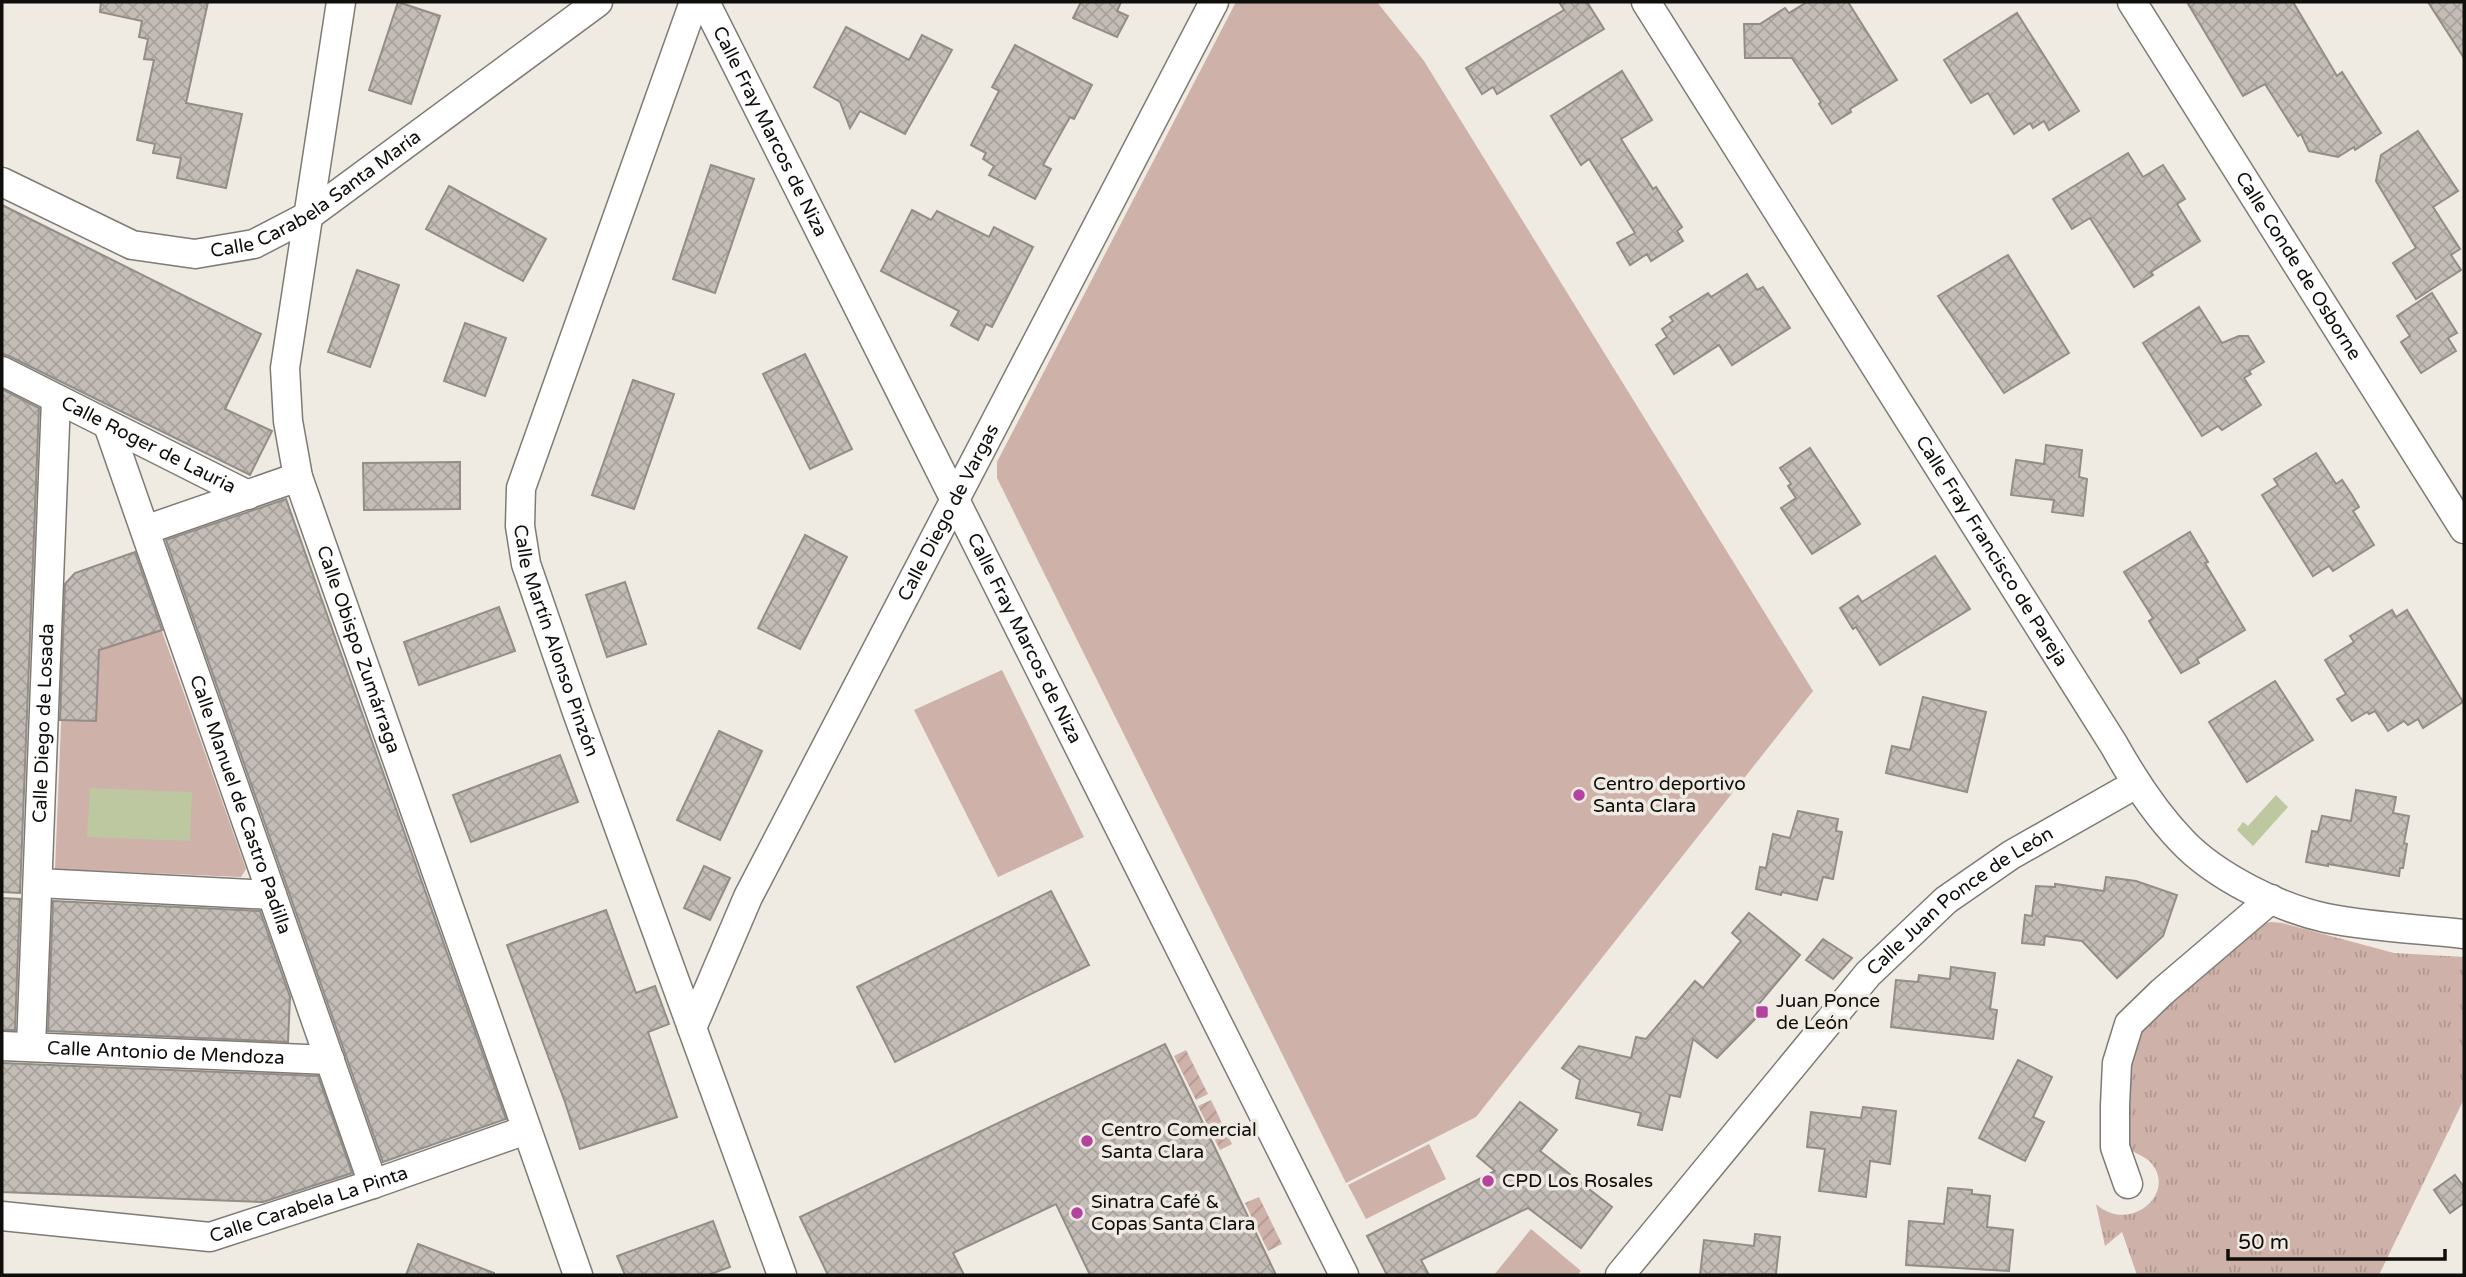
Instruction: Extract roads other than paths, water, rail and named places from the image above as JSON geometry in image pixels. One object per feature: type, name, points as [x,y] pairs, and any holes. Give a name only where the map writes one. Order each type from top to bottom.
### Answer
[{"type":"street","name":"Calle Obispo Zumárraga","points":[[341,2],[285,369],[288,421],[298,477],[578,1275]]},
{"type":"street","name":"Calle Carabela Santa María","points":[[2,183],[132,245],[195,254],[254,244],[308,216],[598,2]]},
{"type":"street","name":"Calle Martín Alonso Pinzón","points":[[694,2],[520,488],[520,526],[526,564],[578,715],[782,1275]]},
{"type":"street","name":"Calle Fray Marcos de Niza","points":[[705,2],[1343,1275]]},
{"type":"street","name":"Calle Diego de Vargas","points":[[692,1028],[748,897],[1214,2]]},
{"type":"street","name":"Calle Fray Francisco de Pareja","points":[[1646,2],[2115,745],[2136,785],[2182,841],[2225,874],[2297,910],[2324,917],[2464,934]]},
{"type":"street","name":"Calle Conde de Osborne","points":[[2132,2],[2464,529]]},
{"type":"street","name":"Calle Roger de Lauria","points":[[2,371],[248,495],[298,477]]},
{"type":"street","name":"Calle Diego de Losada","points":[[31,1047],[56,399]]},
{"type":"street","name":"Calle Manuel de Castro Padilla","points":[[108,425],[373,1184]]},
{"type":"street","points":[[145,530],[248,495]]},
{"type":"street","name":"Calle Juan Ponce de León","points":[[1620,1275],[1868,974],[1957,892],[2011,855],[2136,785]]},
{"type":"street","points":[[38,883],[272,895]]},
{"type":"street","points":[[2128,1184],[2115,1147],[2115,1105],[2117,1063],[2129,1024],[2162,992],[2271,899]]},
{"type":"street","name":"Calle Antonio de Mendoza","points":[[2,1046],[330,1060]]},
{"type":"street","name":"Calle Carabela La Pinta","points":[[2,1216],[211,1237],[526,1130]]},
{"type":"place","name":"Centro deportivo Santa Clara","points":[[1579,795]]},
{"type":"place","name":"Juan Ponce de León","points":[[1762,1012]]},
{"type":"place","name":"Centro Comercial Santa Clara","points":[[1087,1141]]},
{"type":"place","name":"CPD Los Rosales","points":[[1488,1181]]},
{"type":"place","name":"Sinatra Café & Copas Santa Clara","points":[[1077,1213]]}]
